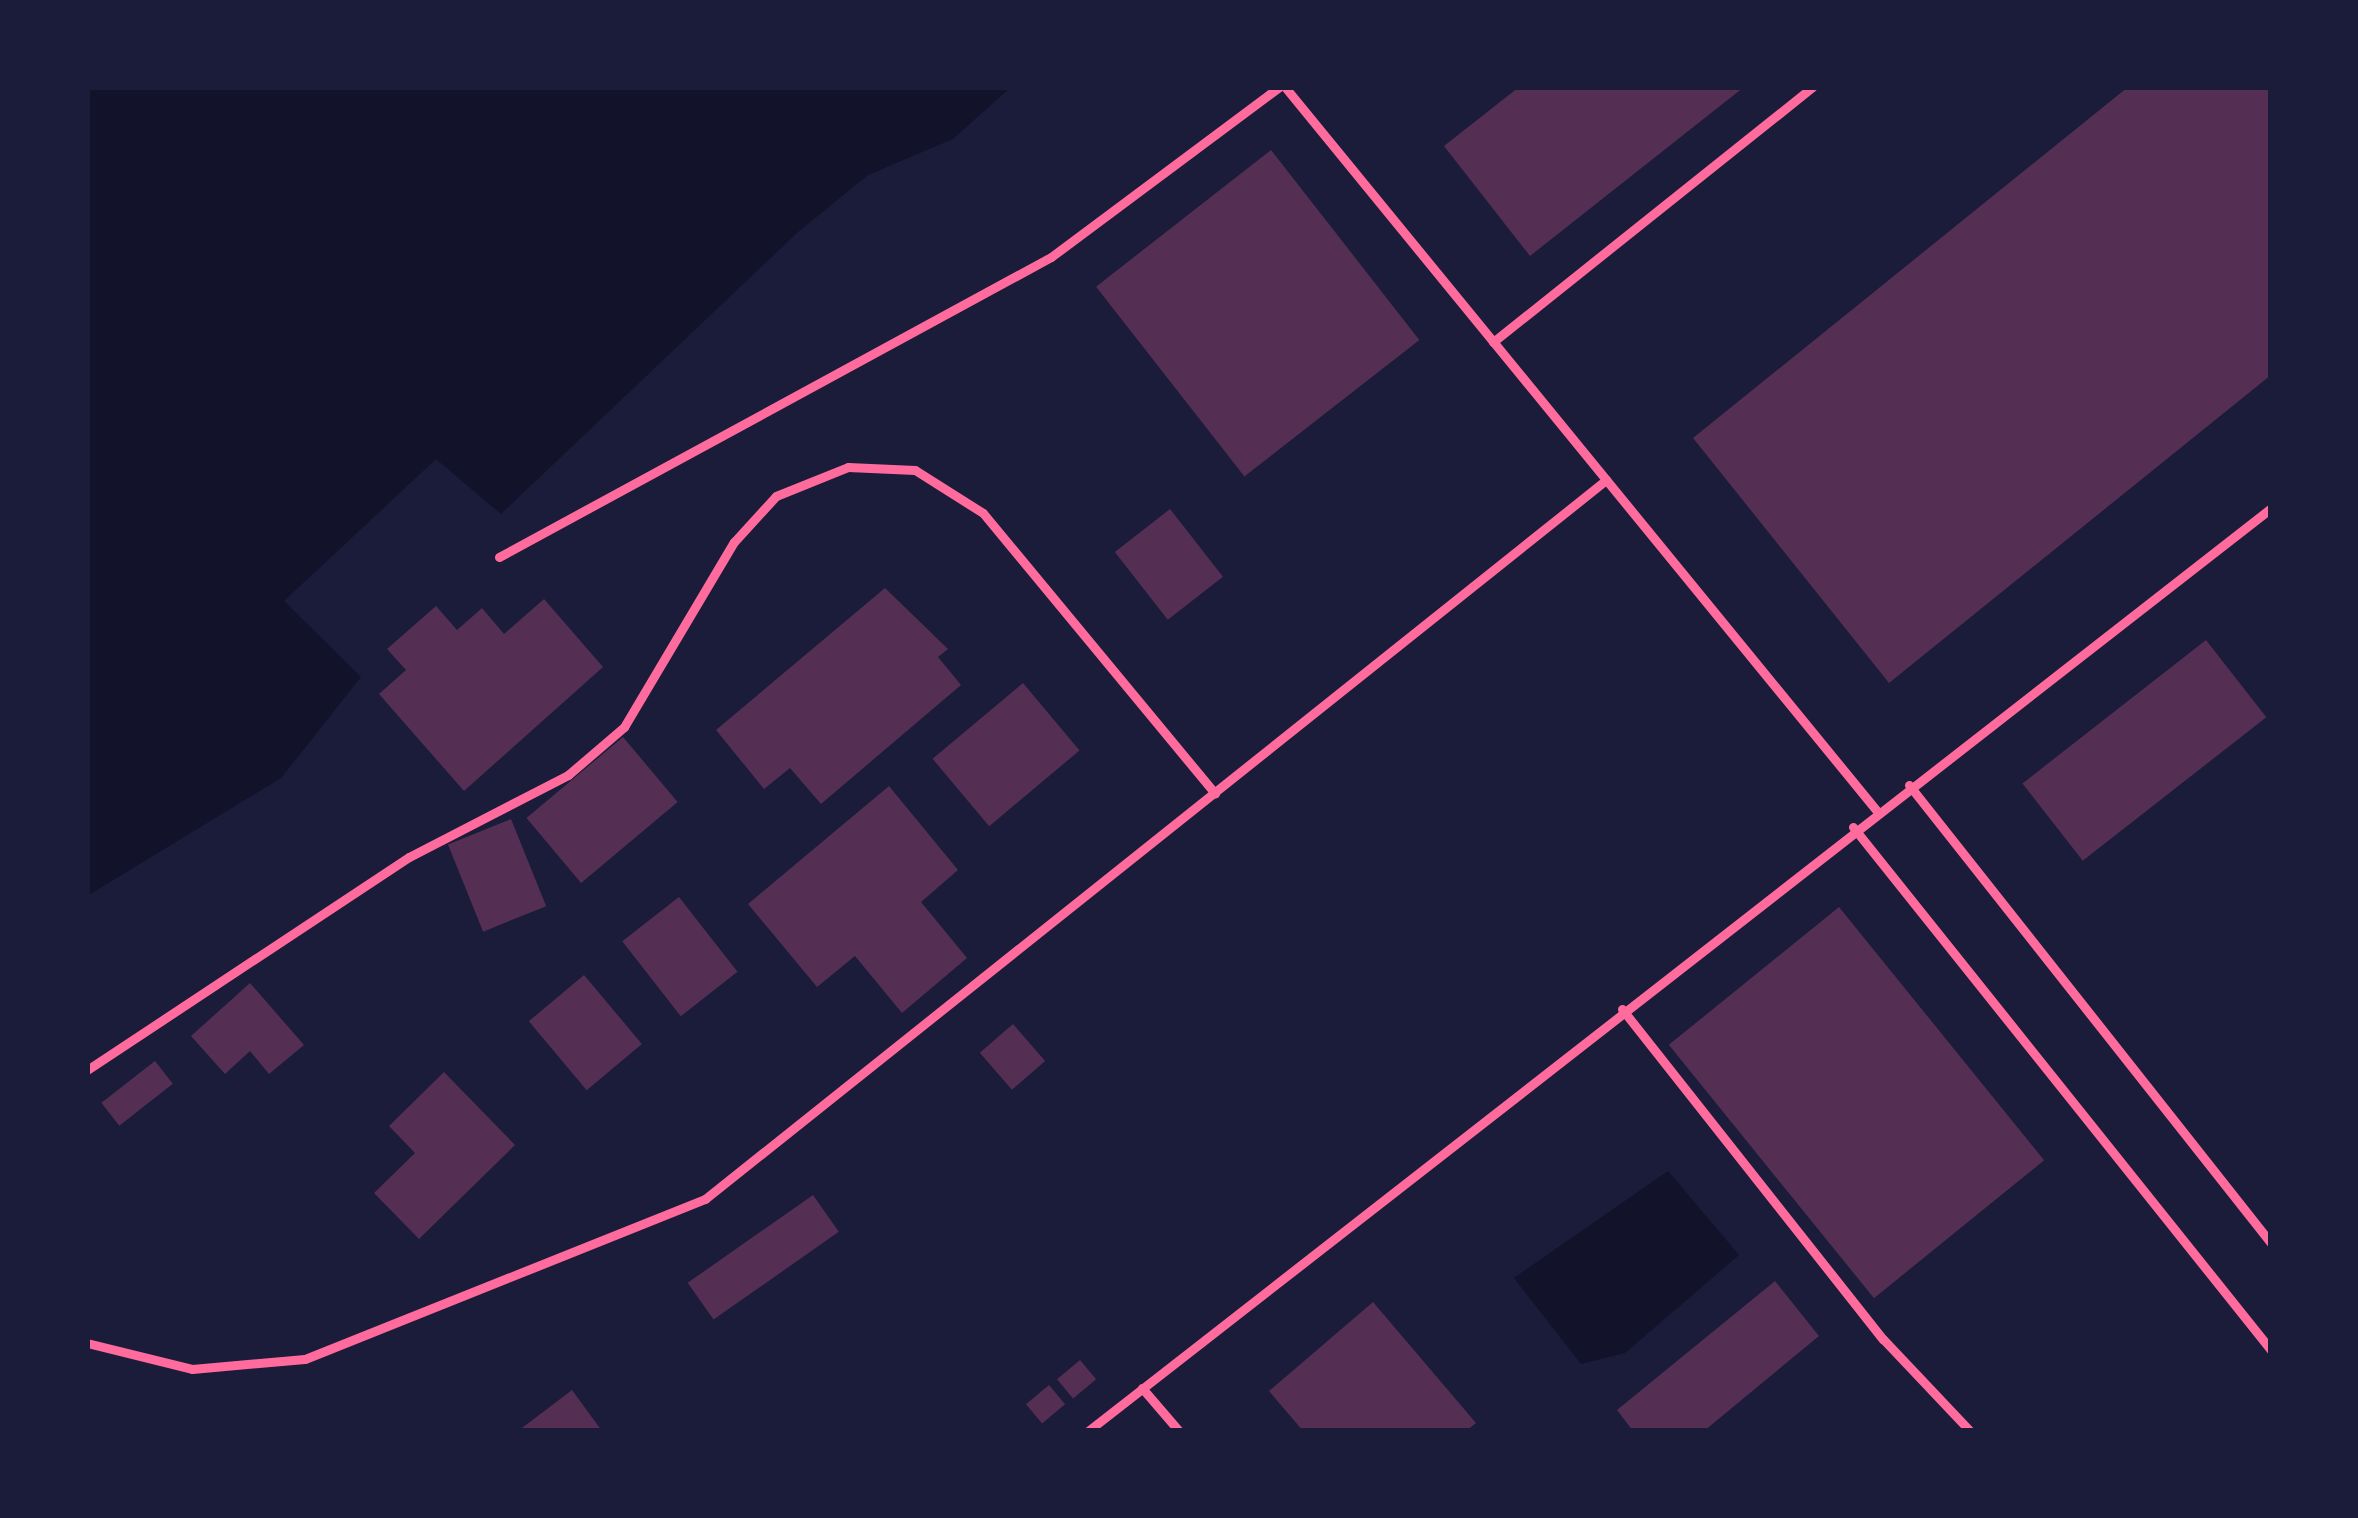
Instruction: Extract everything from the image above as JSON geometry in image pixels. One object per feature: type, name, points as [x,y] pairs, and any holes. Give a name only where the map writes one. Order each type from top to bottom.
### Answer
[{"type":"lane","points":[[499,557],[1051,257],[1282,87],[1877,811]]},
{"type":"lane","points":[[1493,342],[1813,87]]},
{"type":"lane","points":[[87,1070],[410,857],[568,775],[624,727],[748,527],[776,496],[848,467],[915,470],[983,513],[1215,793]]},
{"type":"lane","points":[[87,1343],[192,1369],[305,1359],[705,1199],[1606,480]]},
{"type":"lane","points":[[1088,1431],[1853,827],[2271,508]]},
{"type":"lane","points":[[1909,785],[2271,1243]]},
{"type":"lane","points":[[1853,827],[2271,1350]]},
{"type":"lane","points":[[1622,1009],[1883,1340],[1970,1431]]},
{"type":"lane","points":[[1142,1388],[1179,1431]]},
{"type":"shaded area","points":[[87,87],[1011,87],[953,139],[868,175],[798,232],[501,514],[436,459],[284,601],[361,677],[281,778],[87,896]]},
{"type":"shaded area","points":[[1668,1171],[1739,1255],[1625,1353],[1581,1364],[1514,1278]]},
{"type":"building","points":[[1519,87],[1744,87],[1530,256],[1444,146]]},
{"type":"building","points":[[2128,87],[2271,87],[2271,375],[1889,683],[1693,438]]},
{"type":"building","points":[[1271,150],[1419,340],[1244,477],[1096,287]]},
{"type":"building","points":[[1170,509],[1223,577],[1168,620],[1115,552]]},
{"type":"building","points":[[885,588],[948,649],[938,657],[961,685],[821,804],[790,768],[764,789],[716,730]]},
{"type":"building","points":[[544,599],[603,667],[464,791],[379,694],[406,670],[387,649],[436,606],[457,630],[482,608],[504,634]]},
{"type":"building","points":[[2206,640],[2266,717],[2083,861],[2022,783]]},
{"type":"building","points":[[1023,683],[1080,750],[989,826],[933,759]]},
{"type":"building","points":[[623,737],[678,802],[581,883],[526,818]]},
{"type":"building","points":[[889,786],[958,870],[921,902],[967,958],[902,1013],[855,956],[817,987],[748,904]]},
{"type":"building","points":[[511,819],[546,906],[483,932],[448,844]]},
{"type":"building","points":[[679,897],[737,972],[681,1016],[622,941]]},
{"type":"building","points":[[1839,907],[2044,1160],[1874,1298],[1669,1045]]},
{"type":"building","points":[[584,975],[642,1044],[587,1090],[529,1021]]},
{"type":"building","points":[[250,983],[304,1045],[269,1074],[250,1051],[225,1074],[191,1036]]},
{"type":"building","points":[[1013,1024],[1045,1061],[1012,1090],[980,1053]]},
{"type":"building","points":[[155,1061],[173,1084],[119,1126],[101,1103]]},
{"type":"building","points":[[444,1072],[515,1145],[419,1239],[374,1193],[415,1153],[389,1126]]},
{"type":"building","points":[[813,1195],[839,1232],[713,1320],[688,1283]]},
{"type":"building","points":[[1775,1281],[1819,1336],[1704,1431],[1633,1431],[1617,1410]]},
{"type":"building","points":[[1373,1302],[1476,1423],[1466,1431],[1303,1431],[1269,1391]]},
{"type":"building","points":[[1080,1360],[1096,1379],[1073,1398],[1057,1379]]},
{"type":"building","points":[[1049,1385],[1065,1404],[1042,1423],[1026,1404]]},
{"type":"building","points":[[572,1390],[602,1431],[518,1431]]}]
